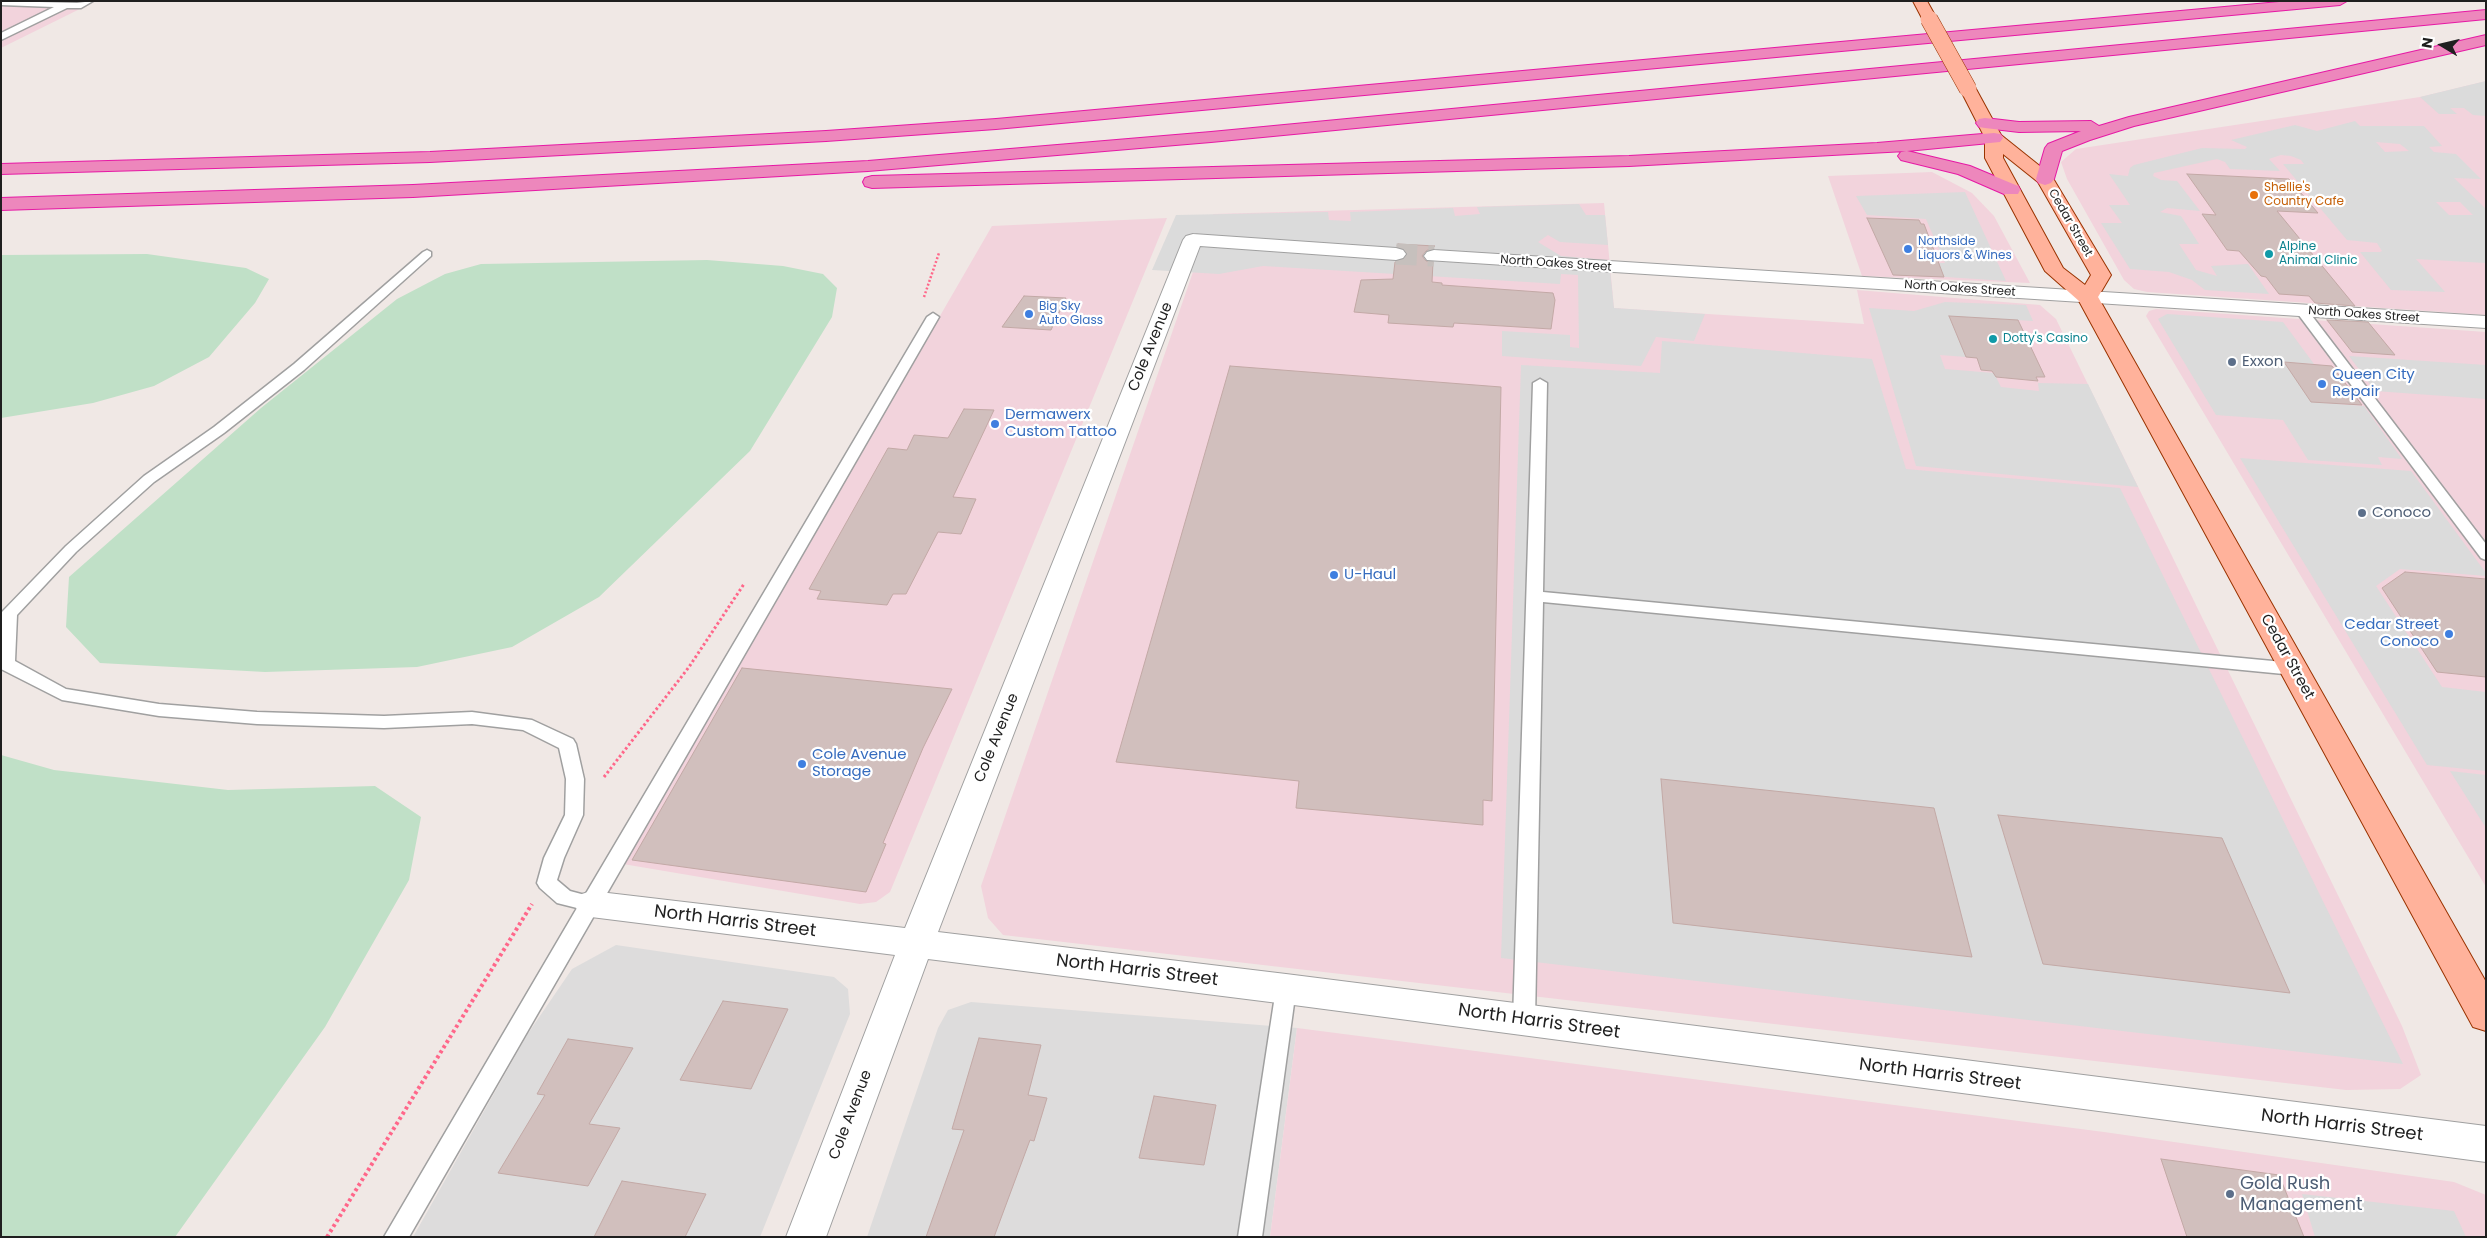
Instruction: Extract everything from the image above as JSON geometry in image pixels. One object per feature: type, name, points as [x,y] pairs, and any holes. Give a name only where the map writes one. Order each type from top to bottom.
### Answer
[{"type":"highway","points":[[2194,15],[2198,8],[2254,1]]},
{"type":"highway","points":[[1,169],[440,157],[826,136],[1357,92],[2340,1]]},
{"type":"highway","points":[[1,204],[235,198],[506,187],[789,171],[1118,145],[2486,14]]},
{"type":"highway","points":[[2045,179],[2054,148],[2084,136],[2130,122],[2486,40]]},
{"type":"highway","points":[[506,187],[934,182],[1629,161],[1877,148],[1990,131],[2130,122]]},
{"type":"highway","points":[[1877,148],[1942,163],[2011,190]]},
{"type":"main road","name":"Cedar Street","points":[[1920,1],[1990,131],[1994,158],[2055,271],[2088,297],[2486,1016]]},
{"type":"main road","name":"Cedar Street","points":[[1990,131],[2045,179],[2100,275],[2088,297]]},
{"type":"street","name":"Cole Avenue","points":[[806,1237],[916,944],[1193,240],[1396,254]]},
{"type":"street","name":"North Oakes Street","points":[[1434,256],[2486,322]]},
{"type":"street","name":"North Harris Street","points":[[592,904],[1286,989],[2486,1144]]},
{"type":"lane","points":[[1,2],[78,6],[89,1]]},
{"type":"lane","points":[[1,37],[66,6]]},
{"type":"lane","points":[[427,254],[299,367],[219,430],[149,480],[71,549],[5,612],[6,664],[62,694],[159,710],[257,718],[384,722],[472,718],[526,724],[567,744],[575,779],[574,815],[554,858],[547,883],[564,897],[592,904]]},
{"type":"lane","points":[[2302,311],[2486,555]]},
{"type":"lane","points":[[396,1237],[933,317]]},
{"type":"lane","points":[[1524,1020],[1540,383]]},
{"type":"lane","points":[[1535,596],[2294,669]]},
{"type":"lane","points":[[1250,1237],[1286,989]]},
{"type":"path","points":[[923,298],[939,253]]},
{"type":"path","points":[[574,815],[689,668],[747,579]]},
{"type":"path","points":[[327,1237],[524,914],[547,883]]},
{"type":"shaded area","points":[[1,1],[96,1],[1,48]]},
{"type":"shaded area","points":[[2486,81],[2486,315],[2147,292],[2134,289],[2124,280],[2067,179],[2061,162],[2076,149],[2420,97]]},
{"type":"shaded area","points":[[2486,81],[2486,116],[2473,115],[2464,108],[2450,108],[2457,114],[2439,114],[2420,97]]},
{"type":"shaded area","points":[[2355,121],[2360,126],[2424,126],[2442,146],[2429,147],[2434,152],[2456,154],[2481,179],[2454,178],[2486,209],[2486,263],[2416,259],[2445,292],[2391,290],[2360,252],[2382,251],[2377,243],[2347,240],[2283,164],[2304,164],[2301,160],[2291,156],[2281,155],[2269,159],[2280,171],[2230,169],[2225,162],[2217,159],[2154,173],[2153,176],[2161,180],[2177,181],[2200,211],[2167,208],[2160,212],[2181,216],[2199,244],[2179,244],[2196,270],[2217,276],[2211,266],[2248,264],[2269,294],[2205,290],[2192,280],[2169,272],[2130,269],[2101,223],[2122,223],[2109,205],[2130,205],[2109,174],[2128,176],[2130,168],[2134,165],[2202,148],[2245,149],[2247,147],[2231,140],[2295,125],[2317,131]],"holes":[[[2376,142],[2400,144],[2409,151],[2385,152]],[[2436,202],[2460,202],[2473,215],[2449,215]]]},
{"type":"shaded area","points":[[1932,172],[1972,193],[1994,216],[2030,283],[1862,276],[1828,176]]},
{"type":"shaded area","points":[[1965,192],[2006,281],[1931,276],[1924,263],[1945,263],[1926,219],[1867,215],[1856,196]]},
{"type":"shaded area","points":[[1604,203],[1614,308],[1864,324],[1857,290],[2040,305],[2056,319],[2402,1026],[2421,1075],[2400,1089],[2346,1090],[1003,935],[988,918],[981,886],[1213,214]]},
{"type":"shaded area","points":[[1579,204],[1586,215],[1605,215],[1608,245],[1560,242],[1548,235],[1538,242],[1561,256],[1609,260],[1614,308],[1705,314],[1694,341],[1656,337],[1641,366],[1502,356],[1502,331],[1570,335],[1570,347],[1579,348],[1578,275],[1561,274],[1560,284],[1263,266],[1219,274],[1152,270],[1176,215],[1328,212],[1329,220],[1351,221],[1350,212],[1453,208],[1455,216],[1480,214],[1477,207]]},
{"type":"shaded area","points":[[1167,218],[890,892],[876,902],[860,904],[623,864],[992,226]]},
{"type":"shaded area","points":[[1945,302],[2026,305],[2033,321],[1949,316],[1966,357],[1940,355],[1945,369],[1994,373],[2001,387],[2039,391],[2038,383],[2088,384],[2138,487],[1916,466],[1869,308],[1914,311]]},
{"type":"shaded area","points":[[2156,309],[2486,332],[2486,887],[2146,316],[2149,311]]},
{"type":"shaded area","points":[[2167,314],[2283,322],[2314,364],[2284,362],[2311,402],[2364,406],[2402,459],[2378,457],[2382,465],[2308,460],[2283,420],[2216,415],[2158,319]]},
{"type":"shaded area","points":[[1662,341],[1872,359],[1906,469],[2120,488],[2403,1064],[1501,958],[1521,365],[1660,373]]},
{"type":"shaded area","points":[[2349,356],[2486,365],[2486,399],[2375,391]]},
{"type":"shaded area","points":[[2240,458],[2411,471],[2486,573],[2486,576],[2400,569],[2376,586],[2442,687],[2486,692],[2486,771],[2427,765]]},
{"type":"shaded area","points":[[2450,771],[2486,775],[2486,828]]},
{"type":"shaded area","points":[[616,945],[834,977],[848,989],[850,1014],[760,1237],[413,1237],[527,1035],[572,969]]},
{"type":"shaded area","points":[[971,1002],[1297,1028],[1270,1237],[867,1237],[938,1028],[948,1010]]},
{"type":"shaded area","points":[[1297,1028],[2104,1132],[2454,1182],[2486,1195],[2486,1237],[1270,1237]]},
{"type":"shaded area","points":[[2302,1194],[2454,1211],[2466,1237],[2315,1237]]},
{"type":"green space","points":[[147,254],[246,268],[269,279],[255,303],[209,357],[154,386],[93,403],[1,418],[1,255]]},
{"type":"green space","points":[[707,260],[783,266],[823,274],[837,288],[832,317],[750,451],[599,597],[512,647],[417,667],[265,672],[100,663],[66,627],[69,577],[261,408],[397,299],[445,274],[481,264]]},
{"type":"green space","points":[[1,755],[54,770],[228,790],[375,786],[421,817],[409,880],[325,1027],[175,1237],[1,1237]]},
{"type":"building","points":[[2187,174],[2289,179],[2318,213],[2277,211],[2355,306],[2315,303],[2309,296],[2279,294],[2266,277],[2261,276],[2239,251],[2227,250],[2202,214],[2216,215]]},
{"type":"building","name":"Northside Liquors & Wines","points":[[1867,218],[1919,220],[1921,224],[1924,224],[1944,277],[1893,275]]},
{"type":"building","points":[[1398,244],[1435,246],[1426,251],[1422,256],[1426,261],[1433,262],[1432,282],[1442,283],[1442,285],[1553,293],[1555,300],[1551,329],[1454,323],[1453,327],[1388,323],[1389,315],[1354,312],[1361,280],[1393,279],[1395,262],[1404,260],[1408,254],[1404,249],[1397,246]]},
{"type":"building","name":"Big Sky Auto Glass","points":[[1024,296],[1066,298],[1051,330],[1002,327]]},
{"type":"building","name":"Dotty's Casino","points":[[1949,316],[2018,320],[2045,377],[2036,377],[2038,381],[1996,377],[1992,371],[1981,370],[1977,358],[1966,357]]},
{"type":"building","points":[[2327,320],[2368,322],[2395,355],[2352,352]]},
{"type":"building","name":"Queen City Repair","points":[[2284,362],[2332,366],[2362,405],[2311,402]]},
{"type":"building","name":"U-Haul","points":[[1230,366],[1501,387],[1492,801],[1483,800],[1483,825],[1296,808],[1299,781],[1116,762]]},
{"type":"building","points":[[964,409],[994,410],[953,497],[976,499],[961,534],[938,532],[906,594],[893,594],[887,605],[817,599],[821,591],[809,589],[888,448],[907,450],[914,435],[948,438]]},
{"type":"building","name":"Cedar Street Conoco","points":[[2405,572],[2486,579],[2486,677],[2437,672],[2382,588]]},
{"type":"building","points":[[742,668],[952,689],[923,748],[883,843],[886,844],[866,892],[632,860]]},
{"type":"building","points":[[1661,779],[1934,808],[1972,957],[1673,923]]},
{"type":"building","points":[[1998,815],[2222,838],[2290,993],[2043,964]]},
{"type":"building","points":[[723,1001],[788,1009],[751,1089],[680,1080]]},
{"type":"building","points":[[979,1038],[1041,1045],[1028,1095],[1047,1098],[1034,1141],[1030,1140],[994,1237],[926,1237],[964,1130],[952,1129]]},
{"type":"building","points":[[568,1039],[633,1048],[589,1124],[620,1128],[588,1186],[498,1173],[545,1095],[537,1094]]},
{"type":"building","points":[[1154,1096],[1216,1105],[1204,1165],[1139,1158]]},
{"type":"building","name":"Gold Rush Management","points":[[2161,1159],[2279,1175],[2304,1237],[2187,1237]]},
{"type":"building","points":[[622,1181],[706,1194],[685,1237],[594,1237]]},
{"type":"tunnel","points":[[1396,254],[1434,256]]},
{"type":"place","name":"Shellie's Country Cafe","points":[[2254,195]]},
{"type":"place","name":"Northside Liquors & Wines","points":[[1908,249]]},
{"type":"place","name":"Alpine Animal Clinic","points":[[2269,254]]},
{"type":"place","name":"Big Sky Auto Glass","points":[[1029,314]]},
{"type":"place","name":"Dotty's Casino","points":[[1993,339]]},
{"type":"place","name":"Exxon","points":[[2232,362]]},
{"type":"place","name":"Queen City Repair","points":[[2322,384]]},
{"type":"place","name":"Dermawerx Custom Tattoo","points":[[995,424]]},
{"type":"place","name":"Conoco","points":[[2362,513]]},
{"type":"place","name":"U-Haul","points":[[1334,575]]},
{"type":"place","name":"Cedar Street Conoco","points":[[2449,634]]},
{"type":"place","name":"Cole Avenue Storage","points":[[802,764]]},
{"type":"place","name":"Gold Rush Management","points":[[2230,1194]]}]
